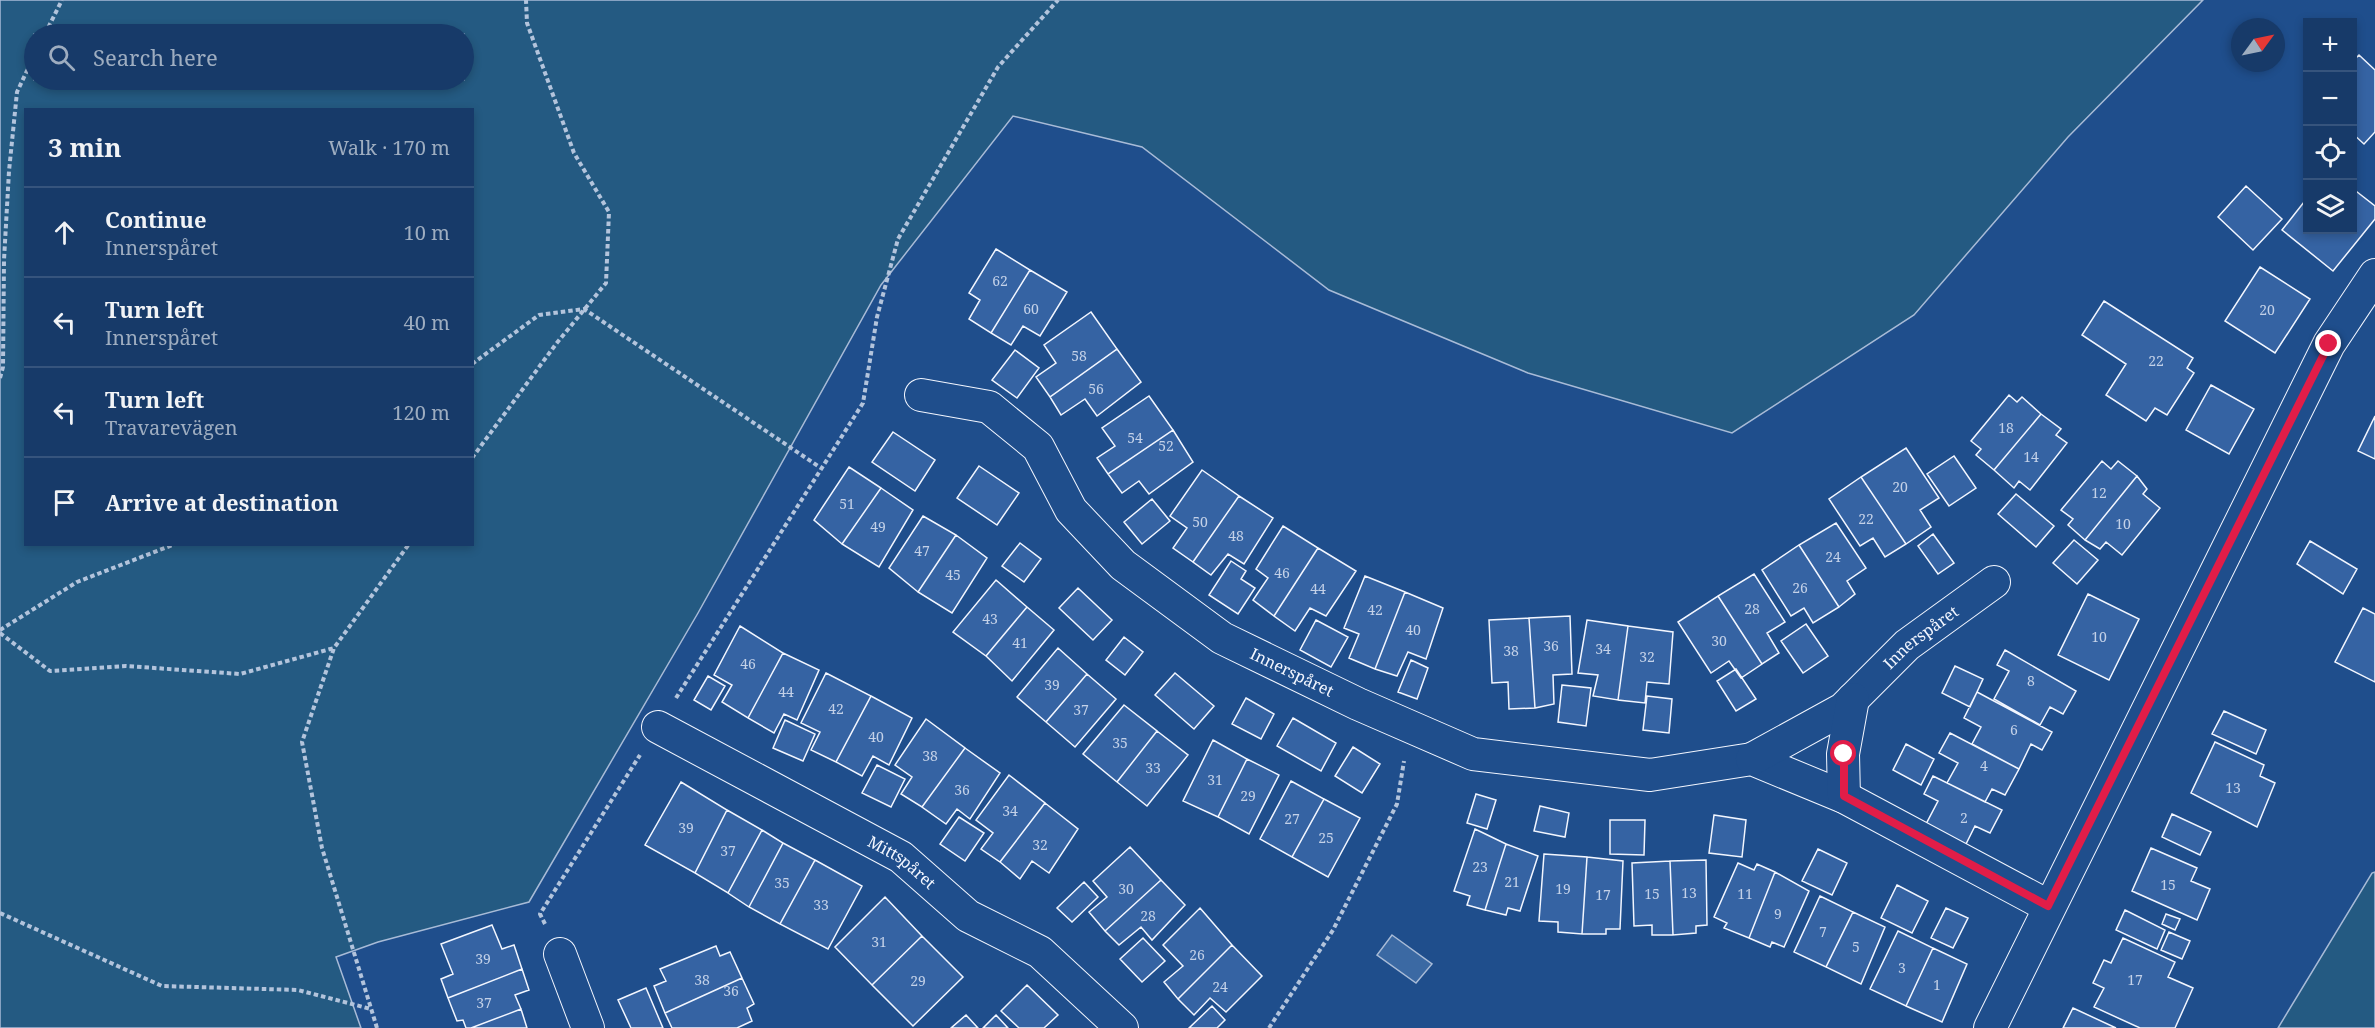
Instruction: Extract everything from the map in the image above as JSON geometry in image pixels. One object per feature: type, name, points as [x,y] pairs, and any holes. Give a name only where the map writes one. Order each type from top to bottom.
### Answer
[{"type":"street","points":[[1990,1028],[2048,906],[2329,344],[2375,275]]},
{"type":"street","name":"Innerspåret","points":[[921,395],[989,407],[1038,447],[1071,510],[1123,565],[1222,638],[1473,754],[1650,775],[1752,759],[1843,709],[1907,645],[1994,582]]},
{"type":"street","points":[[1844,796],[1844,754],[1853,699]]},
{"type":"street","name":"Mittspåret","points":[[658,727],[901,857],[968,916],[1040,952],[1122,1028]]},
{"type":"street","points":[[1752,759],[1844,796],[2048,906]]},
{"type":"street","points":[[560,954],[588,1028]]},
{"type":"path","points":[[50,24],[62,0]]},
{"type":"path","points":[[474,455],[606,283],[609,212],[574,153],[527,22],[526,0]]},
{"type":"path","points":[[560,954],[540,914],[863,403],[877,317],[898,239],[998,67],[1058,0]]},
{"type":"path","points":[[0,378],[3,367],[3,260],[17,92],[24,77]]},
{"type":"path","points":[[474,363],[539,315],[585,309],[821,468]]},
{"type":"path","points":[[170,546],[77,582],[0,632],[50,671],[126,666],[240,674],[334,648]]},
{"type":"path","points":[[377,1028],[322,848],[302,742],[334,648],[409,546]]},
{"type":"path","points":[[1269,1028],[1333,930],[1397,804],[1409,726]]},
{"type":"path","points":[[0,913],[162,986],[298,990],[371,1009]]},
{"type":"shaded area","points":[[0,0],[2203,0],[2068,137],[1914,315],[1732,433],[1528,373],[1329,290],[1142,147],[1013,116],[881,285],[698,613],[529,902],[378,942],[336,957],[361,1028],[0,1028]]},
{"type":"shaded area","points":[[2375,872],[2375,1028],[2278,1028],[2372,873]]},
{"type":"shaded area","points":[[1392,935],[1432,964],[1416,983],[1377,955]]},
{"type":"building","points":[[2359,55],[2375,70],[2375,132],[2364,144],[2357,138],[2357,57]]},
{"type":"building","points":[[2246,186],[2282,219],[2253,250],[2218,217]]},
{"type":"building","points":[[2357,192],[2375,206],[2375,219],[2333,271],[2282,230],[2303,203],[2303,234],[2357,234]]},
{"type":"building","points":[[996,249],[1030,270],[991,333],[969,319],[980,300],[969,293]]},
{"type":"building","points":[[2260,267],[2310,299],[2275,353],[2225,321]]},
{"type":"building","points":[[1030,270],[1067,292],[1040,336],[1023,326],[1011,345],[991,333]]},
{"type":"building","points":[[2104,301],[2193,358],[2187,368],[2194,373],[2167,415],[2155,408],[2146,421],[2106,395],[2126,364],[2082,335]]},
{"type":"building","points":[[1091,312],[1117,349],[1050,397],[1036,377],[1056,363],[1044,345]]},
{"type":"building","points":[[1117,349],[1141,382],[1097,416],[1085,399],[1061,415],[1050,397]]},
{"type":"building","points":[[1015,350],[1039,368],[1017,398],[992,380]]},
{"type":"building","points":[[2211,385],[2254,409],[2229,454],[2186,430]]},
{"type":"building","points":[[2009,395],[2017,402],[2022,397],[2041,414],[1994,470],[1976,455],[1981,449],[1971,441]]},
{"type":"building","points":[[1149,396],[1173,430],[1108,474],[1097,458],[1115,446],[1102,428]]},
{"type":"building","points":[[2041,414],[2061,429],[2056,435],[2067,443],[2030,490],[2019,481],[2014,488],[1994,470]]},
{"type":"building","points":[[2375,416],[2375,459],[2358,451]]},
{"type":"building","points":[[1173,430],[1193,462],[1149,494],[1139,481],[1122,493],[1108,474]]},
{"type":"building","points":[[893,432],[935,460],[915,491],[872,462]]},
{"type":"building","points":[[1906,448],[1939,498],[1920,510],[1931,527],[1906,544],[1861,477]]},
{"type":"building","points":[[1954,456],[1976,488],[1949,506],[1927,474]]},
{"type":"building","points":[[2102,461],[2111,469],[2118,461],[2137,476],[2085,540],[2068,525],[2073,519],[2061,510]]},
{"type":"building","points":[[979,466],[1019,493],[997,525],[957,498]]},
{"type":"building","points":[[849,467],[881,488],[842,544],[814,520]]},
{"type":"building","points":[[1202,470],[1239,496],[1193,562],[1173,548],[1187,528],[1170,516]]},
{"type":"building","points":[[2137,476],[2147,489],[2143,494],[2160,508],[2122,555],[2106,542],[2100,549],[2085,540]]},
{"type":"building","points":[[1861,477],[1906,544],[1885,557],[1873,538],[1860,546],[1829,499]]},
{"type":"building","points":[[881,488],[913,510],[879,567],[842,544]]},
{"type":"building","points":[[2016,494],[2054,526],[2036,547],[1998,514]]},
{"type":"building","points":[[1239,496],[1273,518],[1244,564],[1228,554],[1211,575],[1193,562]]},
{"type":"building","points":[[1152,499],[1170,521],[1142,544],[1124,522]]},
{"type":"building","points":[[923,516],[956,535],[918,592],[889,568]]},
{"type":"building","points":[[1836,523],[1866,568],[1847,581],[1855,594],[1839,607],[1799,545]]},
{"type":"building","points":[[1283,526],[1318,548],[1274,616],[1253,600],[1268,578],[1256,569]]},
{"type":"building","points":[[1933,534],[1954,563],[1938,574],[1918,546]]},
{"type":"building","points":[[956,535],[987,558],[952,613],[918,592]]},
{"type":"building","points":[[2074,540],[2098,560],[2077,584],[2053,563]]},
{"type":"building","points":[[2310,541],[2357,569],[2343,594],[2297,564]]},
{"type":"building","points":[[1020,543],[1041,559],[1024,582],[1002,566]]},
{"type":"building","points":[[1799,545],[1839,607],[1813,623],[1804,608],[1791,616],[1762,570]]},
{"type":"building","points":[[1318,548],[1356,571],[1326,616],[1310,608],[1295,631],[1274,616]]},
{"type":"building","points":[[1231,561],[1246,571],[1241,579],[1255,588],[1238,614],[1209,595]]},
{"type":"building","points":[[1754,574],[1785,622],[1767,633],[1779,653],[1762,664],[1718,596]]},
{"type":"building","points":[[1365,576],[1405,592],[1375,669],[1349,658],[1359,634],[1344,628]]},
{"type":"building","points":[[996,580],[1027,607],[986,656],[953,632]]},
{"type":"building","points":[[1078,588],[1112,620],[1093,640],[1059,608]]},
{"type":"building","points":[[1405,592],[1443,608],[1426,659],[1408,652],[1397,676],[1375,669]]},
{"type":"building","points":[[2088,594],[2139,619],[2109,680],[2058,655]]},
{"type":"building","points":[[1718,596],[1762,664],[1741,678],[1729,661],[1711,673],[1678,622]]},
{"type":"building","points":[[1027,607],[1054,630],[1012,681],[986,656]]},
{"type":"building","points":[[2363,608],[2375,614],[2375,682],[2335,662]]},
{"type":"building","points":[[1570,616],[1572,674],[1553,675],[1554,704],[1535,708],[1529,618]]},
{"type":"building","points":[[1529,618],[1535,708],[1509,709],[1508,682],[1492,683],[1489,620]]},
{"type":"building","points":[[1316,620],[1348,637],[1331,667],[1300,650]]},
{"type":"building","points":[[1587,620],[1628,626],[1618,700],[1593,696],[1598,675],[1578,673]]},
{"type":"building","points":[[1806,624],[1828,656],[1803,673],[1781,641]]},
{"type":"building","points":[[740,626],[783,653],[748,718],[722,702],[732,685],[714,675]]},
{"type":"building","points":[[1628,626],[1673,632],[1669,684],[1647,682],[1645,703],[1618,700]]},
{"type":"building","points":[[1124,637],[1143,652],[1125,675],[1106,660]]},
{"type":"building","points":[[1058,648],[1087,674],[1046,722],[1017,697]]},
{"type":"building","points":[[2005,650],[2076,691],[2063,714],[2050,707],[2040,725],[1994,699],[2009,671],[1997,665]]},
{"type":"building","points":[[783,653],[819,670],[797,720],[784,714],[774,733],[748,718]]},
{"type":"building","points":[[1411,660],[1428,668],[1417,699],[1398,692]]},
{"type":"building","points":[[1955,666],[1983,679],[1970,707],[1942,693]]},
{"type":"building","points":[[1736,669],[1756,699],[1736,711],[1717,681]]},
{"type":"building","points":[[826,673],[871,696],[836,762],[811,750],[820,732],[801,723]]},
{"type":"building","points":[[1175,673],[1214,706],[1194,729],[1155,695]]},
{"type":"building","points":[[1087,674],[1116,699],[1075,747],[1046,722]]},
{"type":"building","points":[[708,676],[725,686],[711,710],[694,700]]},
{"type":"building","points":[[1562,685],[1591,688],[1586,726],[1558,722]]},
{"type":"building","points":[[1977,692],[2052,732],[2042,750],[2031,744],[2019,769],[1972,744],[1981,727],[1964,718]]},
{"type":"building","points":[[871,696],[912,718],[889,765],[873,756],[862,776],[836,762]]},
{"type":"building","points":[[1647,696],[1672,699],[1669,733],[1643,730]]},
{"type":"building","points":[[1246,698],[1274,714],[1261,739],[1232,724]]},
{"type":"building","points":[[1124,705],[1157,731],[1117,782],[1083,754]]},
{"type":"building","points":[[2224,711],[2266,730],[2256,754],[2212,734]]},
{"type":"building","points":[[1293,718],[1336,743],[1321,771],[1277,746]]},
{"type":"building","points":[[926,719],[965,748],[922,807],[901,794],[912,777],[895,765]]},
{"type":"building","points":[[785,720],[815,734],[803,761],[773,748]]},
{"type":"building","points":[[1157,731],[1188,755],[1147,806],[1117,782]]},
{"type":"building","points":[[1950,733],[2019,769],[2005,795],[1992,789],[1985,802],[1947,783],[1958,763],[1939,753]]},
{"type":"building","points":[[1213,740],[1247,759],[1218,817],[1183,801]]},
{"type":"building","points":[[2215,742],[2264,765],[2260,776],[2275,783],[2257,827],[2191,793]]},
{"type":"building","points":[[1906,744],[1934,759],[1921,785],[1893,770]]},
{"type":"building","points":[[1353,747],[1380,764],[1362,793],[1335,776]]},
{"type":"building","points":[[965,748],[1000,773],[970,819],[957,809],[946,824],[922,807]]},
{"type":"building","points":[[1247,759],[1279,775],[1249,834],[1218,817]]},
{"type":"building","points":[[877,765],[905,779],[891,807],[862,793]]},
{"type":"building","points":[[1009,775],[1045,803],[1000,862],[981,849],[993,833],[976,820]]},
{"type":"building","points":[[1933,776],[2002,810],[1990,833],[1975,826],[1965,846],[1925,826],[1938,801],[1924,794]]},
{"type":"building","points":[[1291,781],[1324,799],[1292,857],[1260,839]]},
{"type":"building","points":[[681,782],[727,810],[695,873],[645,845]]},
{"type":"building","points":[[1476,794],[1496,800],[1487,829],[1467,823]]},
{"type":"building","points":[[1324,799],[1360,818],[1328,877],[1292,857]]},
{"type":"building","points":[[1045,803],[1078,829],[1049,873],[1032,861],[1020,879],[1000,862]]},
{"type":"building","points":[[1540,806],[1569,813],[1565,837],[1534,831]]},
{"type":"building","points":[[727,810],[762,830],[728,893],[695,873]]},
{"type":"building","points":[[2172,814],[2211,832],[2200,855],[2162,837]]},
{"type":"building","points":[[1714,815],[1746,820],[1742,857],[1709,853]]},
{"type":"building","points":[[959,817],[984,833],[965,861],[940,844]]},
{"type":"building","points":[[1610,820],[1645,820],[1644,855],[1610,854]]},
{"type":"building","points":[[1475,829],[1506,844],[1485,910],[1467,905],[1470,896],[1454,891]]},
{"type":"building","points":[[762,830],[783,843],[749,907],[728,893]]},
{"type":"building","points":[[783,843],[815,860],[780,924],[749,907]]},
{"type":"building","points":[[1506,844],[1538,856],[1520,911],[1508,908],[1506,915],[1485,910]]},
{"type":"building","points":[[1130,847],[1161,880],[1105,931],[1089,912],[1107,897],[1093,881]]},
{"type":"building","points":[[2151,848],[2197,868],[2191,881],[2210,889],[2197,920],[2132,891]]},
{"type":"building","points":[[1818,849],[1847,863],[1832,895],[1802,881]]},
{"type":"building","points":[[1544,854],[1587,857],[1582,934],[1558,932],[1558,922],[1539,921]]},
{"type":"building","points":[[1587,857],[1623,861],[1620,929],[1606,929],[1606,934],[1582,934]]},
{"type":"building","points":[[815,860],[862,886],[828,949],[780,924]]},
{"type":"building","points":[[1706,860],[1707,925],[1696,926],[1696,933],[1673,935],[1670,861]]},
{"type":"building","points":[[1670,861],[1673,935],[1652,935],[1652,925],[1634,926],[1632,863]]},
{"type":"building","points":[[1738,863],[1754,870],[1757,864],[1775,872],[1749,938],[1724,928],[1727,923],[1714,917]]},
{"type":"building","points":[[1775,872],[1809,891],[1784,947],[1772,942],[1770,947],[1749,938]]},
{"type":"building","points":[[1161,880],[1185,905],[1152,940],[1141,927],[1119,945],[1105,931]]},
{"type":"building","points":[[1084,882],[1098,897],[1072,922],[1057,908]]},
{"type":"building","points":[[1897,885],[1928,901],[1912,933],[1881,918]]},
{"type":"building","points":[[1820,896],[1853,912],[1826,967],[1794,952]]},
{"type":"building","points":[[885,897],[922,936],[872,985],[835,947]]},
{"type":"building","points":[[1200,908],[1232,945],[1178,999],[1164,982],[1183,966],[1163,945]]},
{"type":"building","points":[[1946,908],[1968,918],[1953,948],[1931,938]]},
{"type":"building","points":[[2125,910],[2165,930],[2157,949],[2116,930]]},
{"type":"building","points":[[1853,912],[1885,927],[1861,984],[1826,967]]},
{"type":"building","points":[[2166,914],[2180,919],[2175,930],[2162,924]]},
{"type":"building","points":[[492,925],[502,949],[514,945],[522,969],[448,998],[441,979],[453,974],[441,944]]},
{"type":"building","points":[[1898,931],[1933,948],[1906,1006],[1870,989]]},
{"type":"building","points":[[2169,932],[2190,941],[2182,959],[2161,950]]},
{"type":"building","points":[[922,936],[963,977],[913,1026],[872,985]]},
{"type":"building","points":[[1143,938],[1165,961],[1142,982],[1120,959]]},
{"type":"building","points":[[2123,938],[2175,962],[2168,977],[2193,988],[2175,1028],[2140,1028],[2094,1007],[2104,988],[2093,983],[2104,960],[2111,963]]},
{"type":"building","points":[[1232,945],[1262,976],[1226,1012],[1210,998],[1194,1015],[1178,999]]},
{"type":"building","points":[[716,946],[720,956],[730,952],[742,978],[665,1013],[654,986],[666,981],[660,969]]},
{"type":"building","points":[[1933,948],[1967,964],[1942,1022],[1906,1006]]},
{"type":"building","points":[[522,969],[529,990],[515,995],[521,1009],[471,1028],[466,1028],[463,1020],[457,1021],[448,998]]},
{"type":"building","points":[[742,978],[754,1004],[747,1008],[752,1021],[737,1028],[672,1028],[665,1013]]},
{"type":"building","points":[[1027,985],[1058,1015],[1044,1028],[1019,1028],[1001,1011]]},
{"type":"building","points":[[646,988],[663,1028],[631,1028],[618,1000]]},
{"type":"building","points":[[1212,1006],[1225,1020],[1217,1028],[1189,1028]]},
{"type":"building","points":[[2073,1008],[2116,1028],[2063,1028]]},
{"type":"building","points":[[521,1009],[527,1028],[471,1028]]},
{"type":"building","points":[[966,1015],[978,1028],[951,1028]]},
{"type":"building","points":[[996,1015],[1008,1028],[983,1028]]},
{"type":"route","points":[[1844,754],[1844,796],[2048,906],[2329,344]]}]
